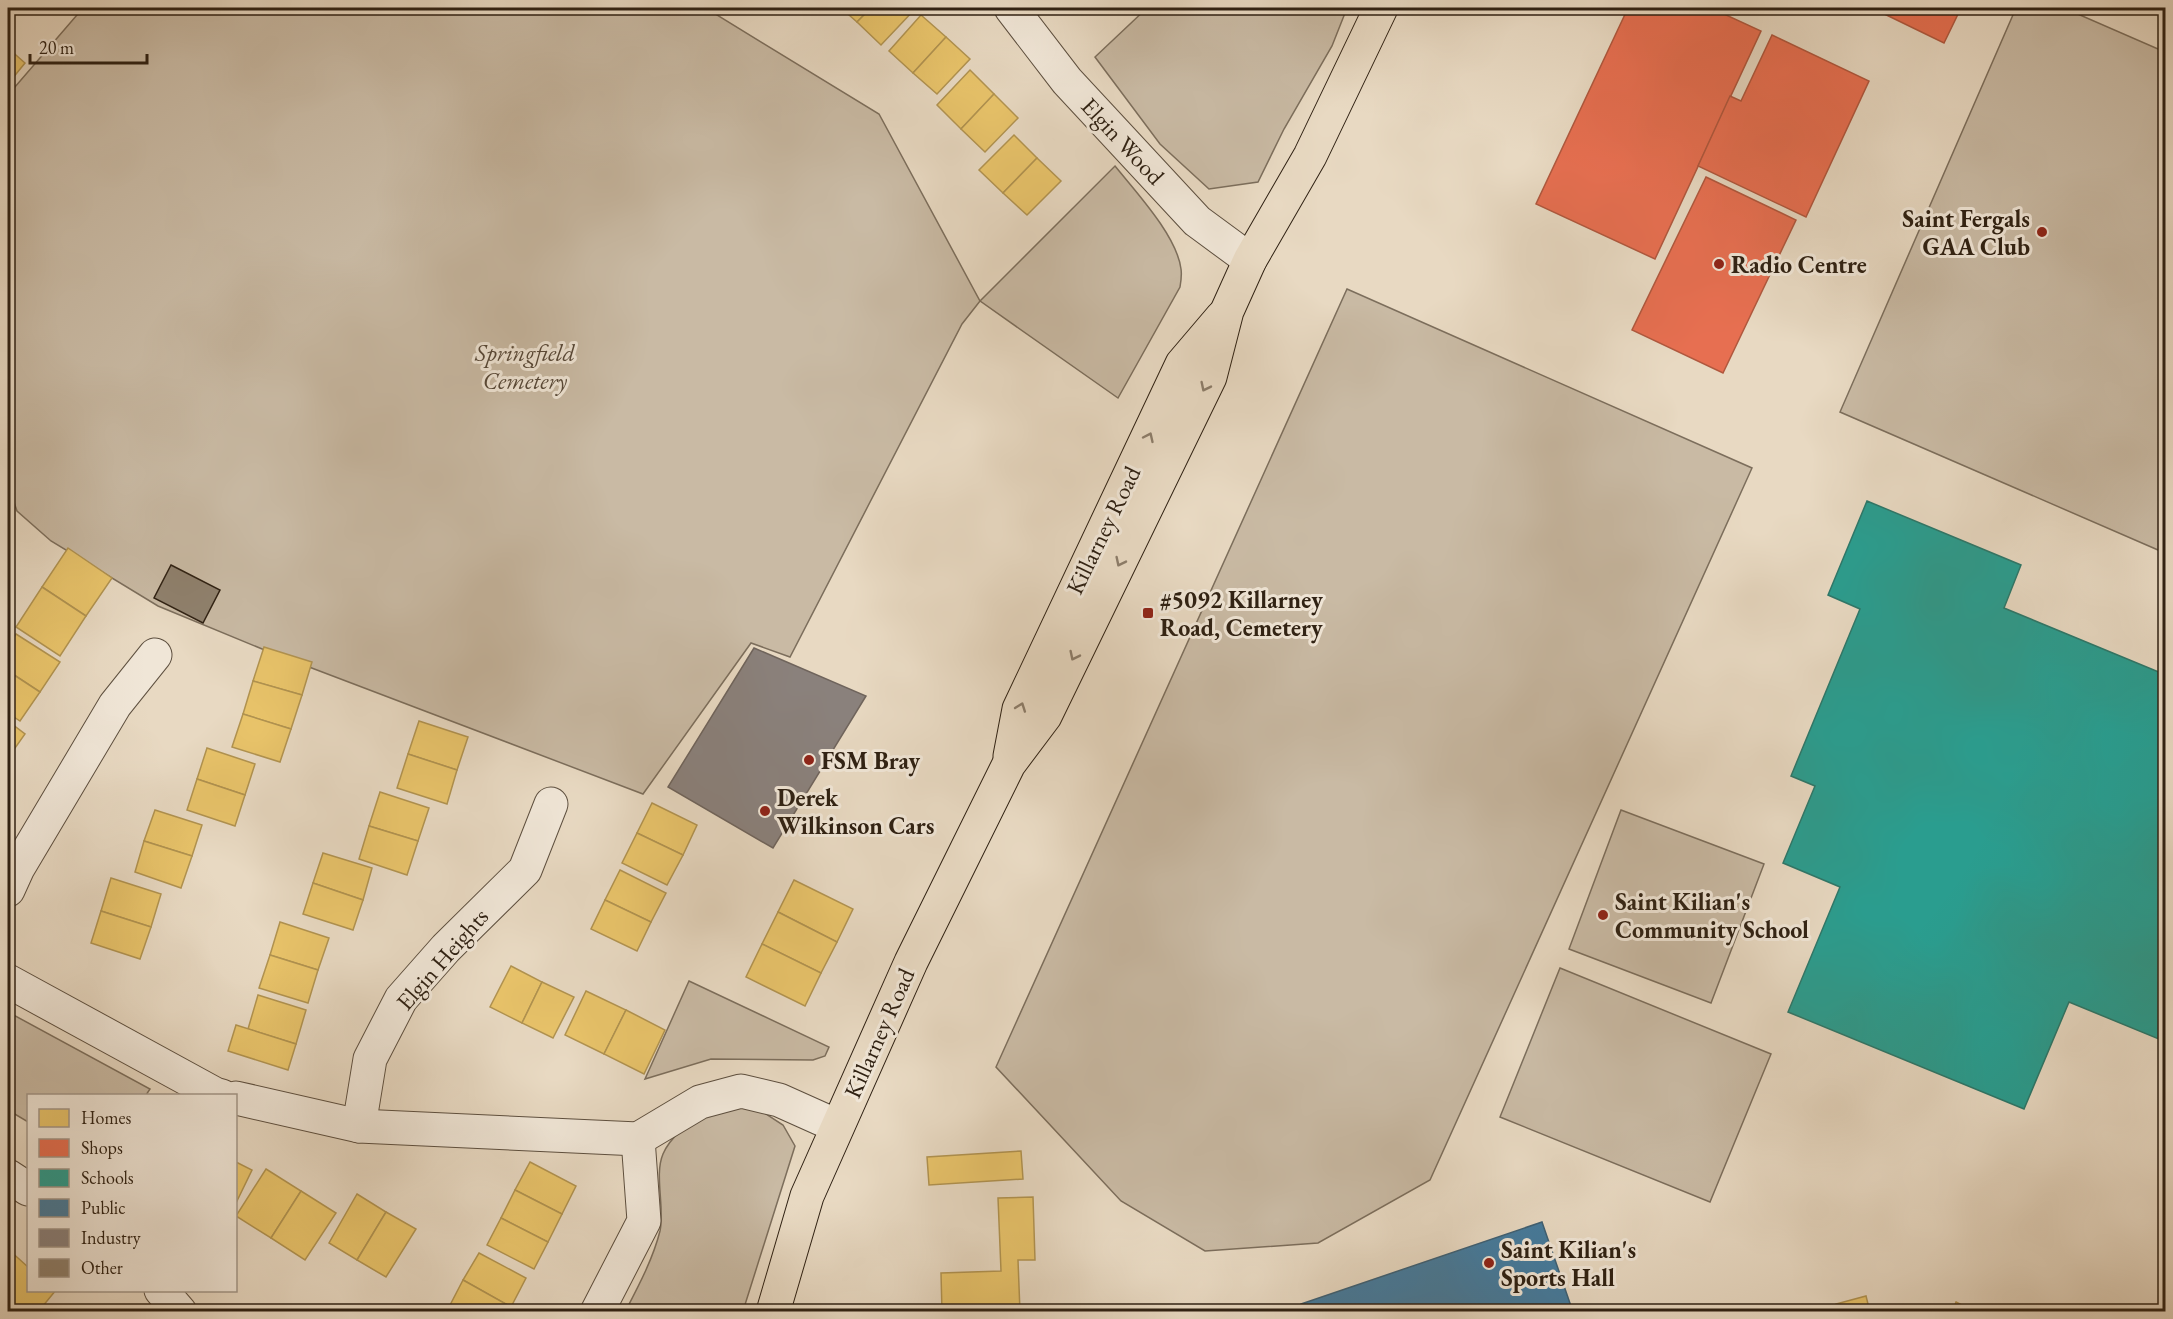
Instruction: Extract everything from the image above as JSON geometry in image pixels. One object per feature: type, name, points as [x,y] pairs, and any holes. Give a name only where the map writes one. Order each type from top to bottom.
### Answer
[{"type":"main road","name":"Killarney Road","points":[[773,1311],[807,1196],[930,921],[1009,764],[1045,716],[1210,377],[1227,311],[1250,260],[1310,156],[1381,8]]},
{"type":"street","name":"Elgin Wood","points":[[1011,8],[1067,81],[1197,221],[1250,260]]},
{"type":"street","points":[[8,890],[18,868],[115,705],[155,655]]},
{"type":"street","name":"Elgin Heights","points":[[359,1126],[370,1059],[401,999],[446,948],[525,870],[551,804]]},
{"type":"street","points":[[8,981],[215,1094]]},
{"type":"street","points":[[237,1098],[359,1126],[638,1139],[700,1102],[741,1091],[780,1100],[837,1126]]},
{"type":"street","points":[[597,1311],[644,1221],[638,1139]]},
{"type":"street","points":[[8,1176],[27,1188]]},
{"type":"street","points":[[163,1292],[180,1311]]},
{"type":"green space","name":"Springfield Cemetery","points":[[83,8],[713,8],[712,12],[879,114],[980,301],[962,324],[790,657],[751,643],[643,794],[267,651],[158,606],[51,541],[17,511],[8,485],[8,95]]},
{"type":"green space","points":[[1147,8],[1347,8],[1332,46],[1284,129],[1258,182],[1209,189],[1160,144],[1095,57]]},
{"type":"green space","name":"Saint Fergals GAA Club","points":[[2016,8],[2064,8],[2165,52],[2165,553],[1840,412]]},
{"type":"green space","points":[[1115,166],[1164,229],[1178,256],[1181,269],[1180,287],[1118,398],[980,301]]},
{"type":"green space","points":[[1347,289],[1752,468],[1430,1180],[1318,1243],[1205,1251],[1121,1201],[996,1067]]},
{"type":"green space","points":[[1621,810],[1764,864],[1711,1003],[1569,949]]},
{"type":"green space","points":[[1560,968],[1771,1054],[1710,1202],[1500,1117]]},
{"type":"green space","points":[[689,981],[829,1047],[825,1056],[813,1060],[711,1059],[645,1079]]},
{"type":"green space","points":[[8,1012],[150,1089],[147,1094],[27,1094],[27,1121],[8,1110]]},
{"type":"green space","points":[[716,1104],[760,1110],[783,1125],[795,1146],[743,1311],[625,1312],[640,1283],[660,1231],[659,1172],[663,1154],[679,1132]]},
{"type":"building: Homes","points":[[841,8],[871,8],[857,22]]},
{"type":"building: Homes","points":[[871,8],[916,8],[881,45],[857,22]]},
{"type":"building: Homes","points":[[921,15],[946,37],[913,73],[889,51]]},
{"type":"building: Homes","points":[[946,37],[970,59],[937,94],[913,73]]},
{"type":"building: Homes","points":[[8,48],[25,63],[8,84]]},
{"type":"building: Homes","points":[[970,70],[994,94],[961,129],[937,105]]},
{"type":"building: Homes","points":[[994,94],[1018,118],[985,152],[961,129]]},
{"type":"building: Homes","points":[[1014,135],[1037,158],[1003,193],[979,170]]},
{"type":"building: Homes","points":[[1037,158],[1061,181],[1027,215],[1003,193]]},
{"type":"building: Homes","points":[[68,548],[112,578],[86,616],[42,587]]},
{"type":"building: Homes","points":[[42,587],[86,616],[60,656],[16,627]]},
{"type":"building: Homes","points":[[16,634],[60,662],[40,692],[8,671],[8,648]]},
{"type":"building: Homes","points":[[264,647],[312,662],[302,695],[253,681]]},
{"type":"building: Homes","points":[[8,671],[40,692],[20,721],[8,713]]},
{"type":"building: Homes","points":[[253,681],[302,695],[291,729],[243,714]]},
{"type":"building: Homes","points":[[243,714],[291,729],[280,762],[232,747]]},
{"type":"building: Homes","points":[[8,721],[25,734],[8,758]]},
{"type":"building: Homes","points":[[419,721],[468,737],[457,770],[408,754]]},
{"type":"building: Homes","points":[[207,748],[255,764],[245,795],[197,779]]},
{"type":"building: Homes","points":[[408,754],[457,770],[447,804],[397,788]]},
{"type":"building: Homes","points":[[197,779],[245,795],[235,826],[187,810]]},
{"type":"building: Homes","points":[[380,792],[429,808],[418,841],[369,826]]},
{"type":"building: Homes","points":[[652,803],[697,825],[683,855],[637,833]]},
{"type":"building: Homes","points":[[155,810],[202,825],[192,856],[144,841]]},
{"type":"building: Homes","points":[[369,826],[418,841],[407,875],[359,859]]},
{"type":"building: Homes","points":[[637,833],[683,855],[667,885],[622,863]]},
{"type":"building: Homes","points":[[144,841],[192,856],[181,888],[135,872]]},
{"type":"building: Homes","points":[[323,853],[372,868],[363,900],[313,883]]},
{"type":"building: Homes","points":[[620,870],[666,893],[651,922],[605,900]]},
{"type":"building: Homes","points":[[111,878],[161,894],[151,927],[101,911]]},
{"type":"building: Homes","points":[[794,880],[853,909],[837,942],[778,912]]},
{"type":"building: Homes","points":[[313,883],[363,900],[353,930],[303,914]]},
{"type":"building: Homes","points":[[605,900],[651,922],[637,951],[591,929]]},
{"type":"building: Homes","points":[[101,911],[151,927],[140,959],[91,943]]},
{"type":"building: Homes","points":[[778,912],[837,942],[821,973],[762,944]]},
{"type":"building: Homes","points":[[280,922],[329,938],[318,970],[270,955]]},
{"type":"building: Homes","points":[[762,944],[821,973],[805,1006],[746,977]]},
{"type":"building: Homes","points":[[270,955],[318,970],[308,1003],[259,988]]},
{"type":"building: Homes","points":[[511,966],[542,982],[522,1023],[490,1007]]},
{"type":"building: Homes","points":[[542,982],[574,997],[553,1038],[522,1023]]},
{"type":"building: Homes","points":[[586,991],[626,1010],[604,1054],[565,1035]]},
{"type":"building: Homes","points":[[258,995],[306,1010],[296,1044],[248,1029]]},
{"type":"building: Homes","points":[[626,1010],[665,1030],[644,1074],[604,1054]]},
{"type":"building: Homes","points":[[236,1025],[296,1044],[288,1070],[228,1051]]},
{"type":"building: Homes","points":[[1021,1151],[1023,1179],[929,1185],[927,1157]]},
{"type":"building: Homes","points":[[237,1162],[252,1170],[237,1201]]},
{"type":"building: Homes","points":[[530,1162],[576,1186],[562,1214],[515,1190]]},
{"type":"building: Homes","points":[[266,1169],[301,1191],[271,1238],[237,1217]]},
{"type":"building: Homes","points":[[515,1190],[562,1214],[548,1242],[501,1218]]},
{"type":"building: Homes","points":[[301,1191],[336,1213],[305,1260],[271,1238]]},
{"type":"building: Homes","points":[[357,1194],[386,1212],[357,1260],[329,1243]]},
{"type":"building: Homes","points":[[1033,1197],[1035,1260],[1018,1260],[1020,1312],[942,1312],[941,1273],[1001,1271],[998,1198]]},
{"type":"building: Homes","points":[[386,1212],[416,1229],[386,1277],[357,1260]]},
{"type":"building: Homes","points":[[501,1218],[548,1242],[534,1269],[487,1245]]},
{"type":"building: Homes","points":[[8,1249],[27,1266],[27,1292],[54,1292],[38,1312],[17,1312],[8,1304]]},
{"type":"building: Homes","points":[[479,1253],[526,1278],[511,1307],[463,1280]]},
{"type":"building: Homes","points":[[463,1280],[511,1307],[508,1312],[452,1312],[448,1309]]},
{"type":"building: Homes","points":[[1866,1296],[1870,1312],[1838,1312],[1836,1304]]},
{"type":"building: Homes","points":[[1956,1302],[1975,1312],[1952,1312]]},
{"type":"building: Shops","points":[[1628,8],[1711,8],[1761,31],[1655,259],[1536,204]]},
{"type":"building: Shops","points":[[1872,8],[1961,8],[1944,43]]},
{"type":"building: Shops","points":[[1772,35],[1869,81],[1806,217],[1698,166],[1730,96],[1741,101]]},
{"type":"building: Shops","name":"Radio Centre","points":[[1706,177],[1796,220],[1723,373],[1632,330]]},
{"type":"building: Schools","points":[[1867,501],[2021,565],[2004,608],[2166,675],[2166,1042],[2069,1002],[2024,1109],[1788,1012],[1840,887],[1783,863],[1815,786],[1791,776],[1860,609],[1828,595]]},
{"type":"building: Public","name":"Saint Kilian's Sports Hall","points":[[1542,1222],[1573,1312],[1303,1312],[1301,1304]]},
{"type":"building: Industry","points":[[754,648],[866,696],[773,848],[668,787]]},
{"type":"building: Other","points":[[171,565],[220,590],[203,623],[154,598]]},
{"type":"place","name":"Saint Fergals GAA Club","points":[[2042,232]]},
{"type":"place","name":"Radio Centre","points":[[1719,264]]},
{"type":"place","name":"#5092 Killarney Road, Cemetery","points":[[1148,613]]},
{"type":"place","name":"FSM Bray","points":[[809,760]]},
{"type":"place","name":"Derek Wilkinson Cars","points":[[765,811]]},
{"type":"place","name":"Saint Kilian's Community School","points":[[1603,915]]},
{"type":"place","name":"Saint Kilian's Sports Hall","points":[[1489,1263]]}]
